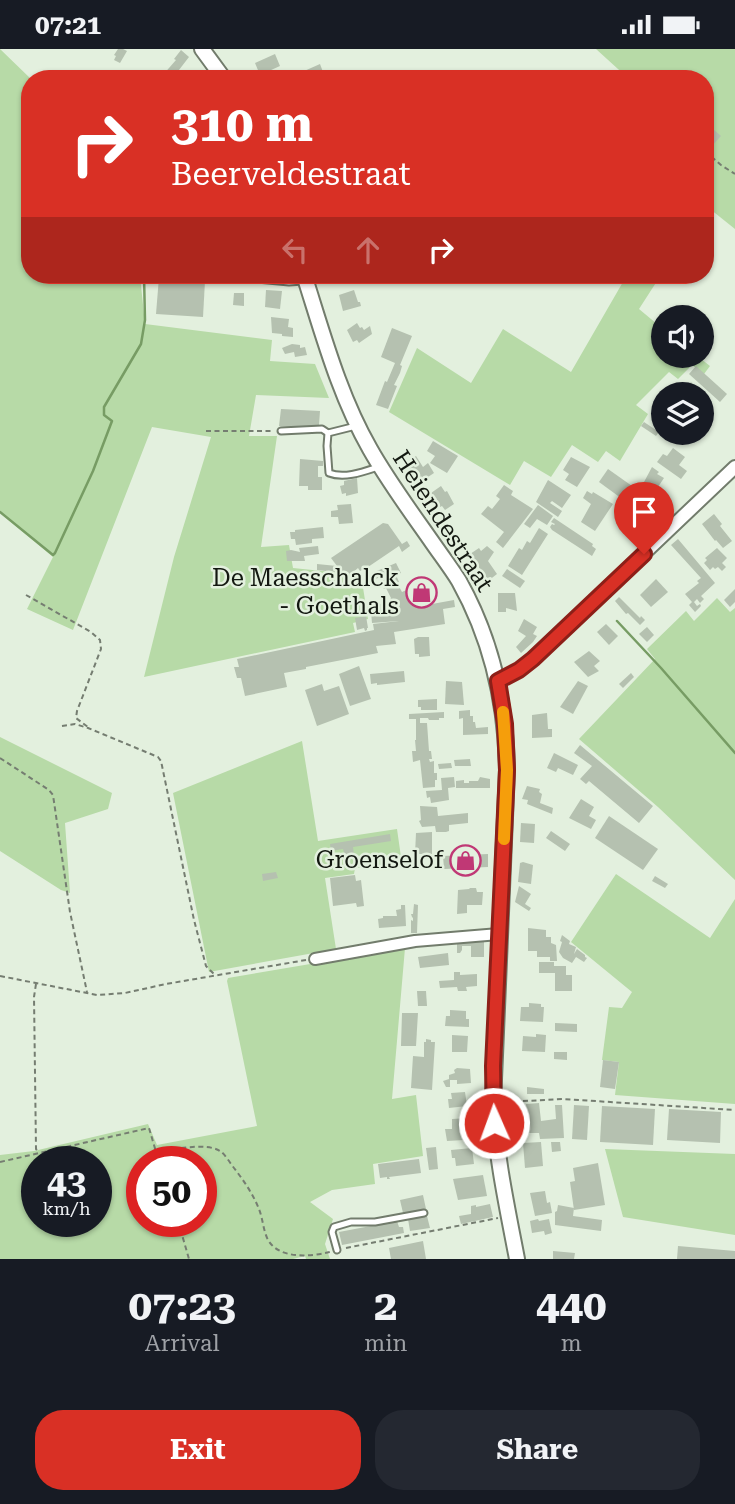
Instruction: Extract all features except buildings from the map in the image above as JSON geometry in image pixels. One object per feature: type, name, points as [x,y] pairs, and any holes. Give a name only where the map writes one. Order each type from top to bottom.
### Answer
[{"type":"main road","points":[[202,49],[217,70]]},
{"type":"main road","name":"Heiendestraat","points":[[307,284],[350,411],[381,466],[459,581],[478,621],[498,681],[505,724],[507,770],[493,1103],[496,1143],[517,1259]]},
{"type":"street","points":[[498,681],[533,659],[735,467]]},
{"type":"street","points":[[315,958],[415,941],[499,934]]},
{"type":"lane","points":[[281,431],[322,429],[328,433],[358,425]]},
{"type":"lane","points":[[328,433],[329,473],[336,476],[381,466]]},
{"type":"lane","points":[[337,1250],[332,1232],[334,1227],[351,1222],[375,1222],[424,1213]]},
{"type":"path","points":[[714,159],[735,174]]},
{"type":"path","points":[[206,431],[281,431]]},
{"type":"path","points":[[26,595],[91,632],[100,640],[101,649],[77,711],[76,719],[88,727]]},
{"type":"path","points":[[62,726],[75,724],[88,727],[158,757],[161,761],[205,966],[216,976]]},
{"type":"path","points":[[0,758],[53,795],[70,912],[88,993]]},
{"type":"path","points":[[0,977],[97,995],[125,993],[315,958]]},
{"type":"path","points":[[36,1146],[34,997],[37,983]]},
{"type":"path","points":[[493,1103],[563,1099],[735,1110]]},
{"type":"path","points":[[71,1146],[149,1128],[154,1146]]},
{"type":"path","points":[[217,1150],[248,1186],[269,1243],[284,1256],[299,1258],[508,1217]]},
{"type":"path","points":[[0,1162],[21,1157]]},
{"type":"path","points":[[183,1237],[189,1259]]},
{"type":"green space","points":[[0,49],[22,70],[21,284],[141,284],[145,324],[272,340],[270,361],[315,364],[329,398],[256,395],[249,436],[277,436],[261,547],[289,545],[293,568],[361,575],[368,619],[353,623],[355,632],[144,677],[174,557],[211,437],[152,427],[73,630],[27,609],[53,557],[0,513]]},
{"type":"green space","points":[[596,49],[735,49],[735,229],[714,212],[714,70],[619,70]]},
{"type":"green space","points":[[622,284],[655,284],[639,309],[651,319],[651,368],[689,368],[678,379],[669,372],[659,382],[651,382],[651,390],[636,405],[648,414],[620,461],[606,451],[598,462],[572,445],[551,477],[524,461],[510,485],[389,412],[417,348],[471,383],[503,329],[571,372]]},
{"type":"green space","points":[[696,368],[708,368],[704,374]]},
{"type":"green space","points":[[717,598],[730,612],[735,608],[735,880],[658,807],[579,739],[655,659],[647,649],[686,611],[694,621]]},
{"type":"green space","points":[[0,737],[112,793],[108,809],[65,823],[70,893],[0,851]]},
{"type":"green space","points":[[302,741],[318,841],[397,829],[402,864],[355,868],[354,874],[325,878],[336,949],[209,972],[173,793]]},
{"type":"green space","points":[[616,874],[710,938],[735,899],[735,1104],[615,1095],[619,1062],[602,1060],[609,1007],[622,1008],[632,992],[571,942]]},
{"type":"green space","points":[[405,948],[392,1099],[416,1095],[423,1156],[373,1164],[375,1184],[332,1190],[310,1202],[333,1219],[325,1244],[330,1259],[306,1259],[305,1256],[293,1259],[0,1259],[0,1155],[21,1153],[21,1237],[112,1237],[112,1146],[55,1146],[148,1124],[157,1145],[257,1126],[228,978]]},
{"type":"green space","points":[[605,1149],[735,1154],[735,1235],[623,1217]]},
{"type":"waterway","points":[[0,512],[53,555],[55,553],[93,471],[112,421],[104,415],[104,407],[141,344],[145,320],[144,284]]},
{"type":"waterway","points":[[617,621],[735,753]]},
{"type":"slow traffic","points":[[503,712],[507,748],[504,839]]},
{"type":"place","name":"De Maesschalck - Goethals","points":[[422,592]]},
{"type":"place","name":"Groenselof","points":[[466,860]]},
{"type":"route","points":[[494,1123],[493,1066],[507,770],[505,724],[498,681],[533,659],[644,554]]}]
